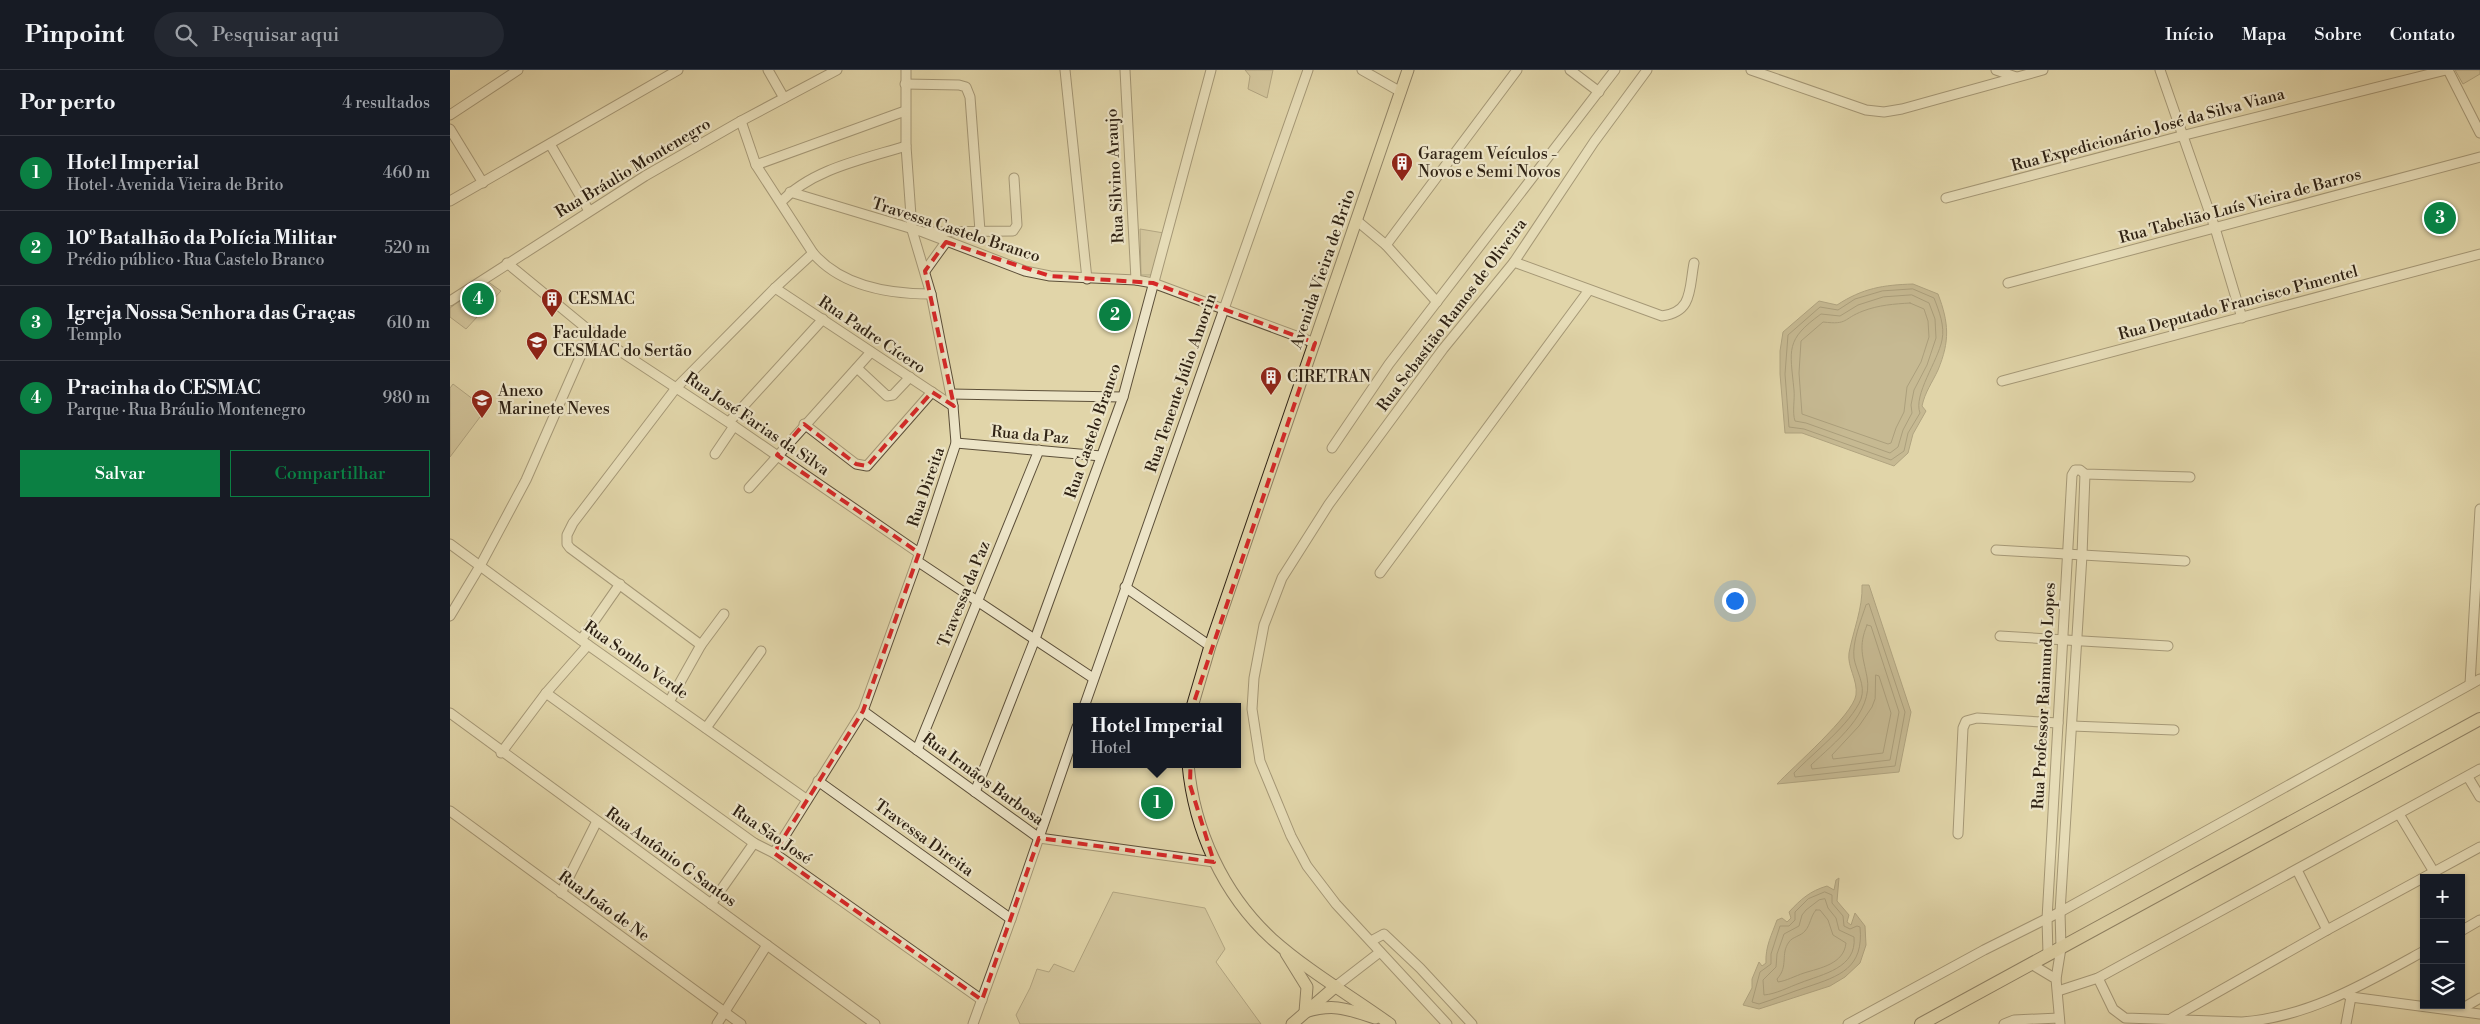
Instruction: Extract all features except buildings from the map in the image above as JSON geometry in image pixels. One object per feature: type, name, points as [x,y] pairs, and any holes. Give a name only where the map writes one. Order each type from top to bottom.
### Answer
[{"type":"highway","points":[[1921,1024],[2480,719]]},
{"type":"main road","name":"Avenida Vieira de Brito","points":[[1193,703],[1210,646],[1408,70]]},
{"type":"main road","points":[[1189,768],[1196,814],[1214,862],[1235,897],[1257,924],[1284,949],[1388,1023]]},
{"type":"main road","points":[[1284,949],[1307,987],[1304,1012]]},
{"type":"main road","points":[[1292,1024],[1336,986]]},
{"type":"main road","points":[[1304,1012],[1330,1006],[1340,1006],[1388,1023]]},
{"type":"street","points":[[450,115],[518,70]]},
{"type":"street","points":[[450,201],[678,70]]},
{"type":"street","points":[[768,70],[784,98]]},
{"type":"street","name":"Rua Bráulio Montenegro","points":[[450,301],[589,211],[741,121],[837,70]]},
{"type":"street","name":"Rua Direita","points":[[774,853],[863,711],[956,443],[951,394],[931,294],[912,230],[906,146],[906,70]]},
{"type":"street","points":[[1065,70],[1087,279]]},
{"type":"street","name":"Rua Silvino Araujo","points":[[1125,70],[1136,280]]},
{"type":"street","name":"Rua Castelo Branco","points":[[975,792],[1034,640],[1123,397],[1211,70]]},
{"type":"street","name":"Rua Tenente Júlio Amorin","points":[[1085,703],[1308,70]]},
{"type":"street","points":[[1362,70],[1401,92]]},
{"type":"street","points":[[1386,245],[1517,70]]},
{"type":"street","points":[[1570,70],[1599,92]]},
{"type":"street","name":"Rua Sebastião Ramos de Oliveira","points":[[1332,448],[1389,364],[1615,70]]},
{"type":"street","name":"Rua Sebastião Ramos de Oliveira","points":[[1447,1024],[1336,904],[1307,866],[1287,828],[1260,761],[1252,709],[1254,678],[1264,624],[1282,578],[1329,504],[1443,349],[1514,262],[1594,142],[1647,70]]},
{"type":"street","points":[[1751,70],[1866,110],[1884,112],[1902,110],[2043,70]]},
{"type":"street","points":[[1996,70],[2016,77]]},
{"type":"street","points":[[2160,70],[2181,136],[2215,228],[2242,318]]},
{"type":"street","points":[[2447,70],[2480,131]]},
{"type":"street","name":"Rua Expedicionário José da Silva Viana","points":[[1946,198],[2181,136],[2447,70]]},
{"type":"street","points":[[905,84],[959,85],[966,87],[970,97],[980,231]]},
{"type":"street","points":[[756,165],[905,111]]},
{"type":"street","points":[[741,121],[756,165],[813,253],[824,266],[844,277],[888,292],[931,294]]},
{"type":"street","points":[[450,129],[483,183]]},
{"type":"street","points":[[550,144],[589,211]]},
{"type":"street","points":[[781,202],[790,192],[833,170],[906,146]]},
{"type":"street","name":"Rua Tabelião Luís Vieira de Barros","points":[[2008,283],[2480,158]]},
{"type":"street","points":[[923,232],[1013,231],[1016,228],[1014,178]]},
{"type":"street","name":"Travessa Castelo Branco","points":[[790,192],[923,232],[1025,271],[1050,276],[1136,280],[1153,283],[1314,343]]},
{"type":"street","points":[[1356,220],[1386,245],[1437,302]]},
{"type":"street","points":[[925,271],[946,242]]},
{"type":"street","points":[[701,645],[567,544],[567,535],[573,523],[676,388],[775,288],[813,253]]},
{"type":"street","name":"Rua Deputado Francisco Pimentel","points":[[2002,381],[2480,254]]},
{"type":"street","points":[[1514,262],[1662,316],[1676,314],[1687,304],[1694,263]]},
{"type":"street","name":"Rua José Farias da Silva","points":[[507,263],[591,332],[732,424],[977,601],[1093,678]]},
{"type":"street","name":"Rua Padre Cícero","points":[[775,288],[953,406]]},
{"type":"street","points":[[1380,573],[1589,290]]},
{"type":"street","points":[[715,454],[732,424],[822,320]]},
{"type":"street","points":[[450,616],[480,566],[526,480],[591,332]]},
{"type":"street","points":[[749,488],[804,424],[871,352]]},
{"type":"street","points":[[857,368],[887,396],[893,394],[910,378]]},
{"type":"street","points":[[804,424],[856,464],[867,466],[932,392]]},
{"type":"street","points":[[951,394],[1123,397]]},
{"type":"street","name":"Rua da Paz","points":[[956,443],[1101,456]]},
{"type":"street","name":"Travessa da Paz","points":[[917,750],[1039,450]]},
{"type":"street","name":"Rua Professor Raimundo Lopes","points":[[2048,954],[2047,919],[2072,475],[2075,470],[2080,470],[2085,474],[2082,555],[2060,912],[2061,948],[2056,979],[2060,1021]]},
{"type":"street","points":[[2085,474],[2190,477]]},
{"type":"street","points":[[2470,684],[2480,509]]},
{"type":"street","name":"Rua Sonho Verde","points":[[450,544],[806,800]]},
{"type":"street","points":[[1996,550],[2185,561]]},
{"type":"street","points":[[501,753],[584,642],[620,584]]},
{"type":"street","points":[[1125,587],[1210,646]]},
{"type":"street","points":[[669,702],[701,645],[724,614]]},
{"type":"street","points":[[2000,636],[2168,646]]},
{"type":"street","points":[[706,728],[761,651]]},
{"type":"street","points":[[1848,1024],[1984,950],[2060,912],[2480,679]]},
{"type":"street","name":"Rua São José","points":[[546,693],[754,843],[774,853],[982,1000]]},
{"type":"street","name":"Rua Irmãos Barbosa","points":[[863,711],[1039,838],[1214,862]]},
{"type":"street","name":"Rua Antônio G Santos","points":[[450,713],[501,753],[875,1024]]},
{"type":"street","points":[[1958,834],[1963,728],[1966,722],[1976,718],[2058,724]]},
{"type":"street","points":[[2072,726],[2174,730]]},
{"type":"street","points":[[972,1024],[1012,920],[1073,739]]},
{"type":"street","points":[[2058,991],[2098,978],[2480,769]]},
{"type":"street","points":[[2468,776],[2480,797]]},
{"type":"street","name":"Travessa Direita","points":[[818,781],[1012,920]]},
{"type":"street","name":"Rua João de Ne","points":[[450,811],[741,1024]]},
{"type":"street","points":[[2399,814],[2434,872]]},
{"type":"street","points":[[562,893],[597,821]]},
{"type":"street","points":[[711,904],[754,843]]},
{"type":"street","points":[[2170,1018],[2480,847]]},
{"type":"street","points":[[2297,870],[2327,930]]},
{"type":"street","points":[[2465,928],[2480,920]]},
{"type":"street","points":[[1371,941],[1384,934],[1420,968],[1472,1024]]},
{"type":"street","points":[[717,1024],[767,945]]},
{"type":"street","points":[[1336,986],[1380,952]]},
{"type":"street","points":[[2098,978],[2113,1009],[2118,1014],[2134,1019],[2170,1018],[2242,1023],[2288,1014],[2348,996],[2420,953]]},
{"type":"street","points":[[2031,964],[2056,979]]},
{"type":"street","points":[[2348,996],[2480,1014]]},
{"type":"street","points":[[2346,1024],[2348,996]]},
{"type":"street","points":[[2458,1011],[2480,998]]},
{"type":"street","points":[[2004,1024],[2014,1020],[2060,1021]]},
{"type":"highlighted area","points":[[946,242],[1050,276],[1153,283],[1315,343],[1192,708],[1190,785],[1214,862],[1039,838],[982,1000],[774,853],[863,711],[919,553],[777,455],[804,424],[856,464],[867,466],[932,392],[954,406],[925,271]]},
{"type":"shaded area","points":[[1245,70],[1273,70],[1267,98],[1248,89],[1250,76]]},
{"type":"shaded area","points":[[2455,70],[2480,70],[2480,74],[2463,84]]},
{"type":"shaded area","points":[[1140,229],[1164,233],[1152,275],[1141,275]]},
{"type":"shaded area","points":[[487,281],[501,291],[466,329],[450,317],[450,308]]},
{"type":"shaded area","points":[[453,384],[486,409],[450,457],[450,388]]},
{"type":"shaded area","points":[[1113,892],[1205,908],[1225,949],[1216,962],[1261,1024],[1020,1024],[1016,1015],[1030,988],[1037,969],[1049,972],[1054,964],[1074,972]]},
{"type":"water","points":[[1913,284],[1938,294],[1947,332],[1942,360],[1923,401],[1922,406],[1926,411],[1913,434],[1908,453],[1894,466],[1802,433],[1785,433],[1780,374],[1780,351],[1783,332],[1819,301],[1837,305],[1846,299],[1874,288]]},
{"type":"water","points":[[1862,585],[1869,585],[1911,712],[1899,772],[1777,784],[1845,715],[1856,695],[1849,653],[1859,611]]},
{"type":"water","points":[[1839,878],[1837,901],[1849,915],[1847,922],[1851,925],[1855,913],[1865,926],[1866,945],[1860,963],[1845,977],[1830,986],[1759,1009],[1743,1005],[1752,988],[1752,979],[1759,962],[1762,966],[1766,963],[1768,946],[1777,920],[1782,918],[1787,922],[1791,918],[1789,912],[1802,899],[1816,890],[1827,886],[1834,890],[1836,880]]},
{"type":"place","name":"Garagem Veículos - Novos e Semi Novos","points":[[1402,182]]},
{"type":"place","name":"Igreja Nossa Senhora das Graças","points":[[2440,218]]},
{"type":"place","name":"Pracinha do CESMAC","points":[[478,299]]},
{"type":"place","name":"10º Batalhão da Polícia Militar","points":[[1115,315]]},
{"type":"place","name":"CESMAC","points":[[552,318]]},
{"type":"place","name":"Faculdade CESMAC do Sertão","points":[[537,361]]},
{"type":"place","name":"CIRETRAN","points":[[1271,396]]},
{"type":"place","name":"Anexo Marinete Neves","points":[[482,419]]},
{"type":"place","name":"Hotel Imperial","points":[[1157,803]]}]
